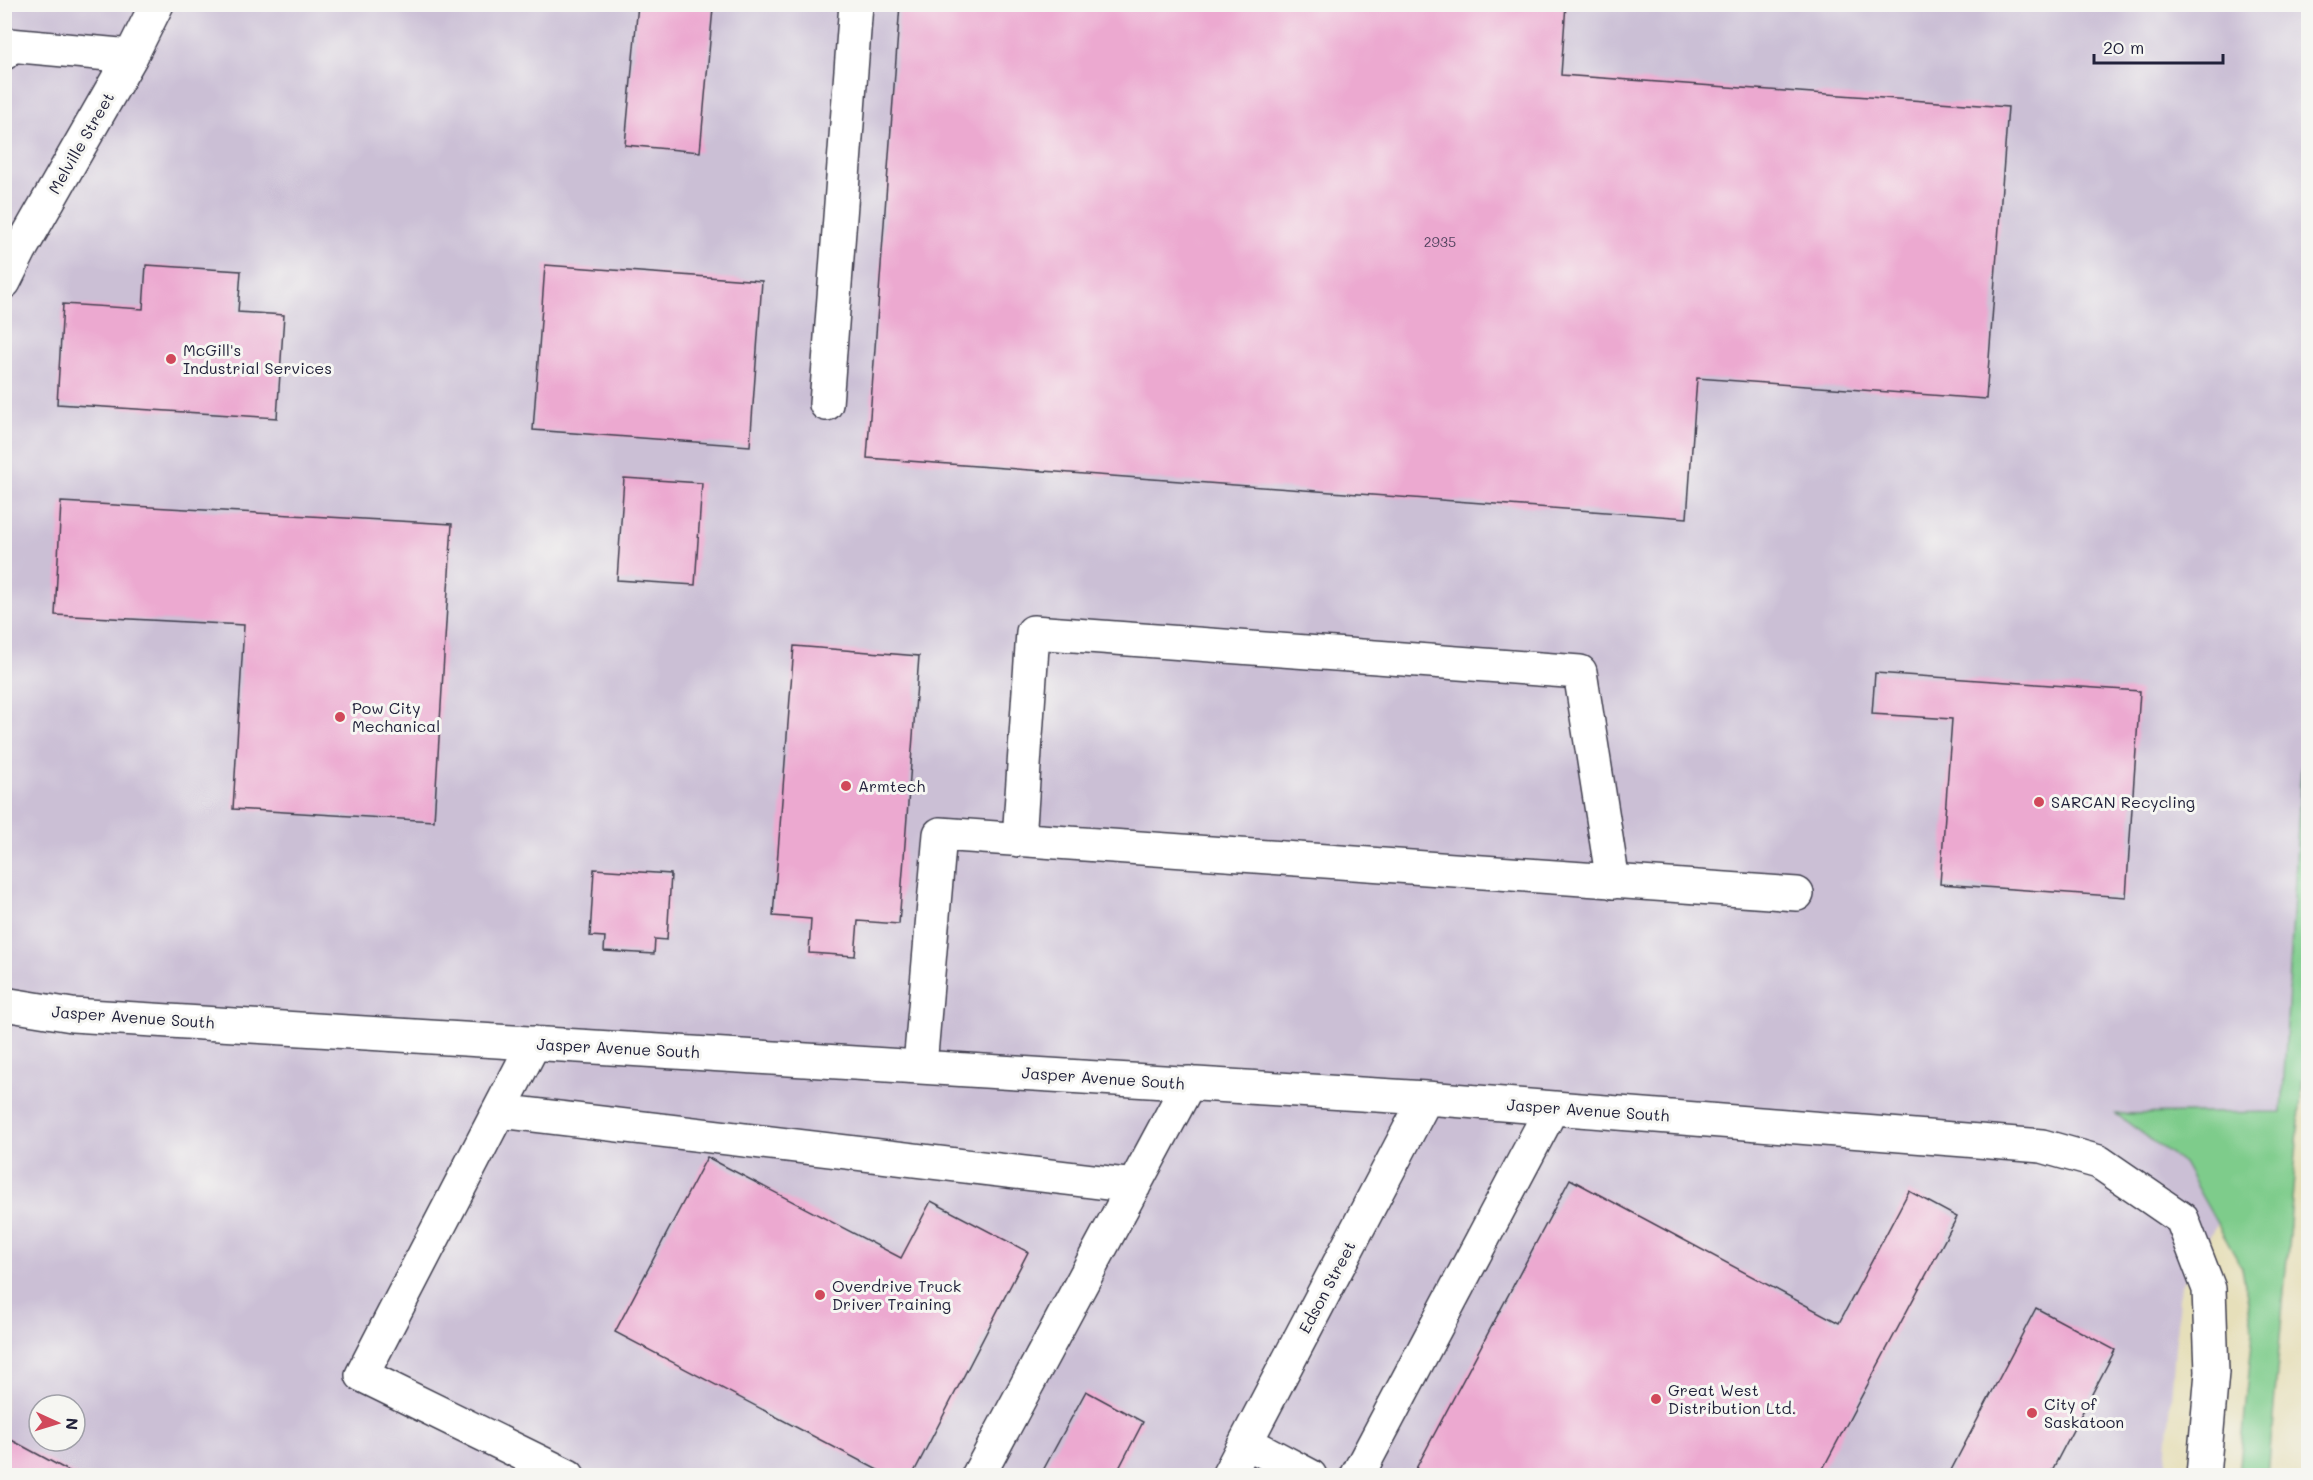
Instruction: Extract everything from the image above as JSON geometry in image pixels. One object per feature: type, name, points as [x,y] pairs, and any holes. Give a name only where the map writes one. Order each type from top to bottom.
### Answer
[{"type":"street","name":"Melville Street","points":[[4,282],[131,56],[157,4]]},
{"type":"street","points":[[826,404],[856,4]]},
{"type":"street","points":[[4,53],[9,45],[131,56]]},
{"type":"street","points":[[1019,840],[1033,632],[1057,633],[1580,672],[1613,882]]},
{"type":"street","points":[[920,1066],[940,834],[1797,894]]},
{"type":"street","name":"Jasper Avenue South","points":[[4,1004],[72,1015],[1426,1098],[2042,1146],[2099,1162],[2182,1219],[2209,1289],[2212,1372],[2204,1476]]},
{"type":"street","points":[[534,1043],[362,1375],[568,1476]]},
{"type":"street","points":[[978,1476],[1189,1083]]},
{"type":"street","name":"Edson Street","points":[[1228,1476],[1426,1098]]},
{"type":"street","points":[[1357,1476],[1552,1108]]},
{"type":"street","points":[[499,1111],[1134,1186]]},
{"type":"street","points":[[1245,1442],[1310,1476]]},
{"type":"shaded area","points":[[5,5],[2308,5],[2308,646],[2282,1113],[2180,1286],[2165,1475],[5,1476]]},
{"type":"green space","points":[[2308,646],[2308,1017],[2268,1475],[2239,1475],[2253,1331],[2242,1268],[2183,1163],[2116,1114],[2282,1112]]},
{"type":"building","points":[[638,4],[674,4],[713,8],[700,152],[625,145]]},
{"type":"building","points":[[900,4],[1566,4],[1561,75],[2008,107],[1986,399],[1697,378],[1687,518],[867,458]]},
{"type":"building","name":"McGill's Industrial Services","points":[[146,265],[241,271],[238,312],[284,315],[277,418],[57,404],[63,304],[143,309]]},
{"type":"building","points":[[545,265],[762,281],[750,446],[533,430]]},
{"type":"building","points":[[624,478],[702,483],[695,585],[617,580]]},
{"type":"building","name":"Pow City Mechanical","points":[[61,502],[452,524],[434,821],[233,809],[244,625],[55,615]]},
{"type":"building","name":"Armtech","points":[[794,646],[919,656],[899,924],[858,921],[855,956],[809,953],[811,919],[773,916]]},
{"type":"building","name":"SARCAN Recycling","points":[[1875,673],[2140,691],[2126,897],[1940,884],[1952,719],[1872,714]]},
{"type":"building","points":[[594,869],[671,874],[667,940],[655,939],[654,954],[604,951],[605,937],[590,936]]},
{"type":"building","name":"Overdrive Truck Driver Training","points":[[707,1157],[901,1258],[931,1201],[1028,1252],[912,1476],[889,1476],[615,1332]]},
{"type":"building","name":"Great West Distribution Ltd.","points":[[1570,1179],[1839,1323],[1909,1191],[1957,1217],[1819,1476],[1412,1476]]},
{"type":"building","name":"City of Saskatoon","points":[[2036,1308],[2115,1350],[2049,1476],[1948,1476]]},
{"type":"building","points":[[1086,1391],[1143,1422],[1115,1476],[1040,1476]]},
{"type":"building","points":[[4,1436],[27,1448],[27,1453],[35,1453],[78,1476],[4,1476]]},
{"type":"place","name":"McGill's Industrial Services","points":[[171,359]]},
{"type":"place","name":"Pow City Mechanical","points":[[340,717]]},
{"type":"place","name":"Armtech","points":[[846,786]]},
{"type":"place","name":"SARCAN Recycling","points":[[2039,802]]},
{"type":"place","name":"Overdrive Truck Driver Training","points":[[820,1295]]},
{"type":"place","name":"Great West Distribution Ltd.","points":[[1656,1399]]},
{"type":"place","name":"City of Saskatoon","points":[[2032,1413]]}]
